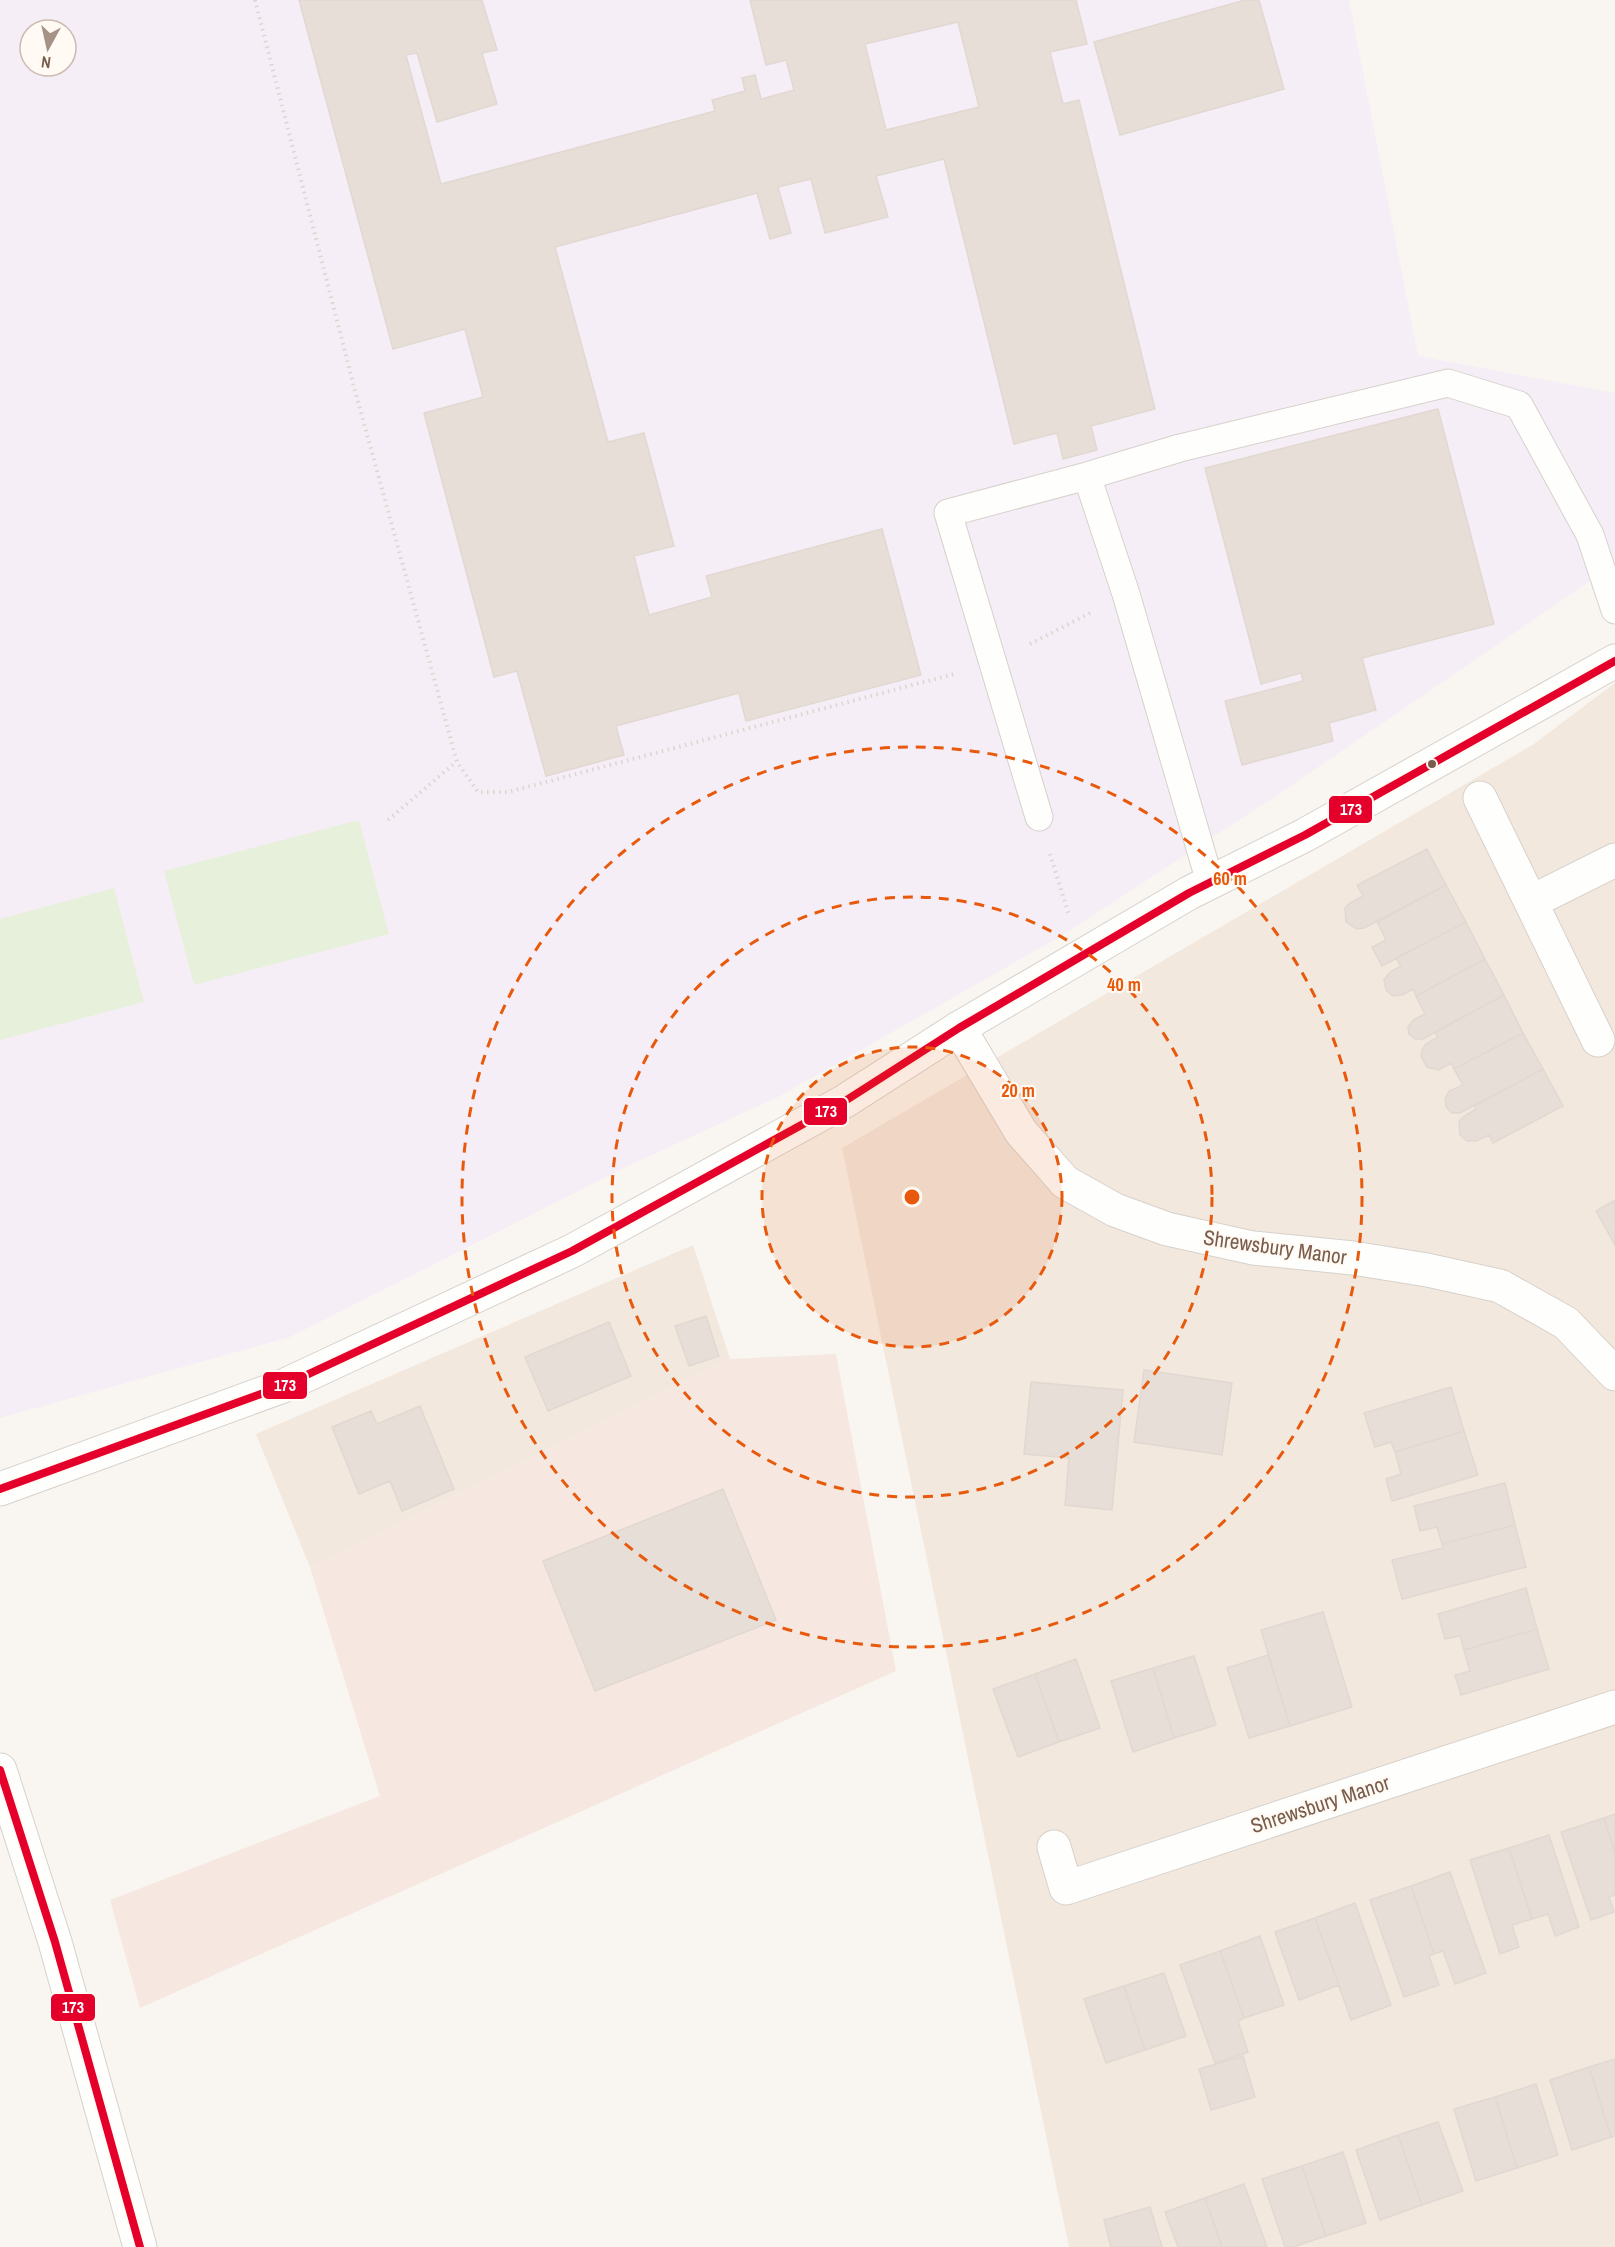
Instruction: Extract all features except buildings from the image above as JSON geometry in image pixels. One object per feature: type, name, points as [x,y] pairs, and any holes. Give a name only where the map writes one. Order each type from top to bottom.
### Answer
[{"type":"street","points":[[0,1489],[283,1386],[572,1251],[845,1101],[959,1028],[1210,882],[1305,835],[1615,661]]},
{"type":"street","points":[[1480,798],[1598,1040]]},
{"type":"street","points":[[1531,902],[1615,860]]},
{"type":"street","name":"Shrewsbury Manor","points":[[959,1028],[1022,1132],[1065,1182],[1116,1210],[1167,1230],[1253,1248],[1353,1258],[1427,1270],[1500,1286],[1566,1323],[1615,1374]]},
{"type":"street","name":"Shrewsbury Manor","points":[[1054,1847],[1066,1888],[1615,1707]]},
{"type":"street","points":[[0,1770],[55,1942],[140,2247]]},
{"type":"lane","points":[[1039,817],[948,513],[1087,476],[1180,448],[1448,383],[1519,405],[1590,535],[1615,610]]},
{"type":"lane","points":[[1087,476],[1126,594],[1210,882]]},
{"type":"path","points":[[255,0],[351,376],[457,762],[478,792],[508,792],[992,664],[1126,594]]},
{"type":"path","points":[[388,820],[457,762]]},
{"type":"path","points":[[1039,817],[1081,956]]},
{"type":"shaded area","points":[[0,0],[1349,0],[1418,356],[1615,393],[1615,564],[1276,796],[1063,935],[780,1096],[628,1166],[290,1337],[0,1418]]},
{"type":"shaded area","points":[[1615,683],[1615,2247],[1069,2247],[842,1148],[1534,744]]},
{"type":"shaded area","points":[[693,1245],[730,1359],[310,1567],[256,1434]]},
{"type":"shaded area","points":[[836,1354],[896,1671],[140,2008],[110,1900],[380,1796],[310,1567],[730,1359]]},
{"type":"green space","points":[[359,820],[389,934],[194,985],[164,871]]},
{"type":"green space","points":[[114,888],[144,1002],[0,1040],[0,919]]},
{"type":"transit line","name":"173","points":[[0,1489],[283,1386],[572,1251],[845,1101],[959,1028],[1189,893],[1305,835],[1615,661]]},
{"type":"transit line","name":"173","points":[[0,1770],[55,1942],[140,2247]]}]
